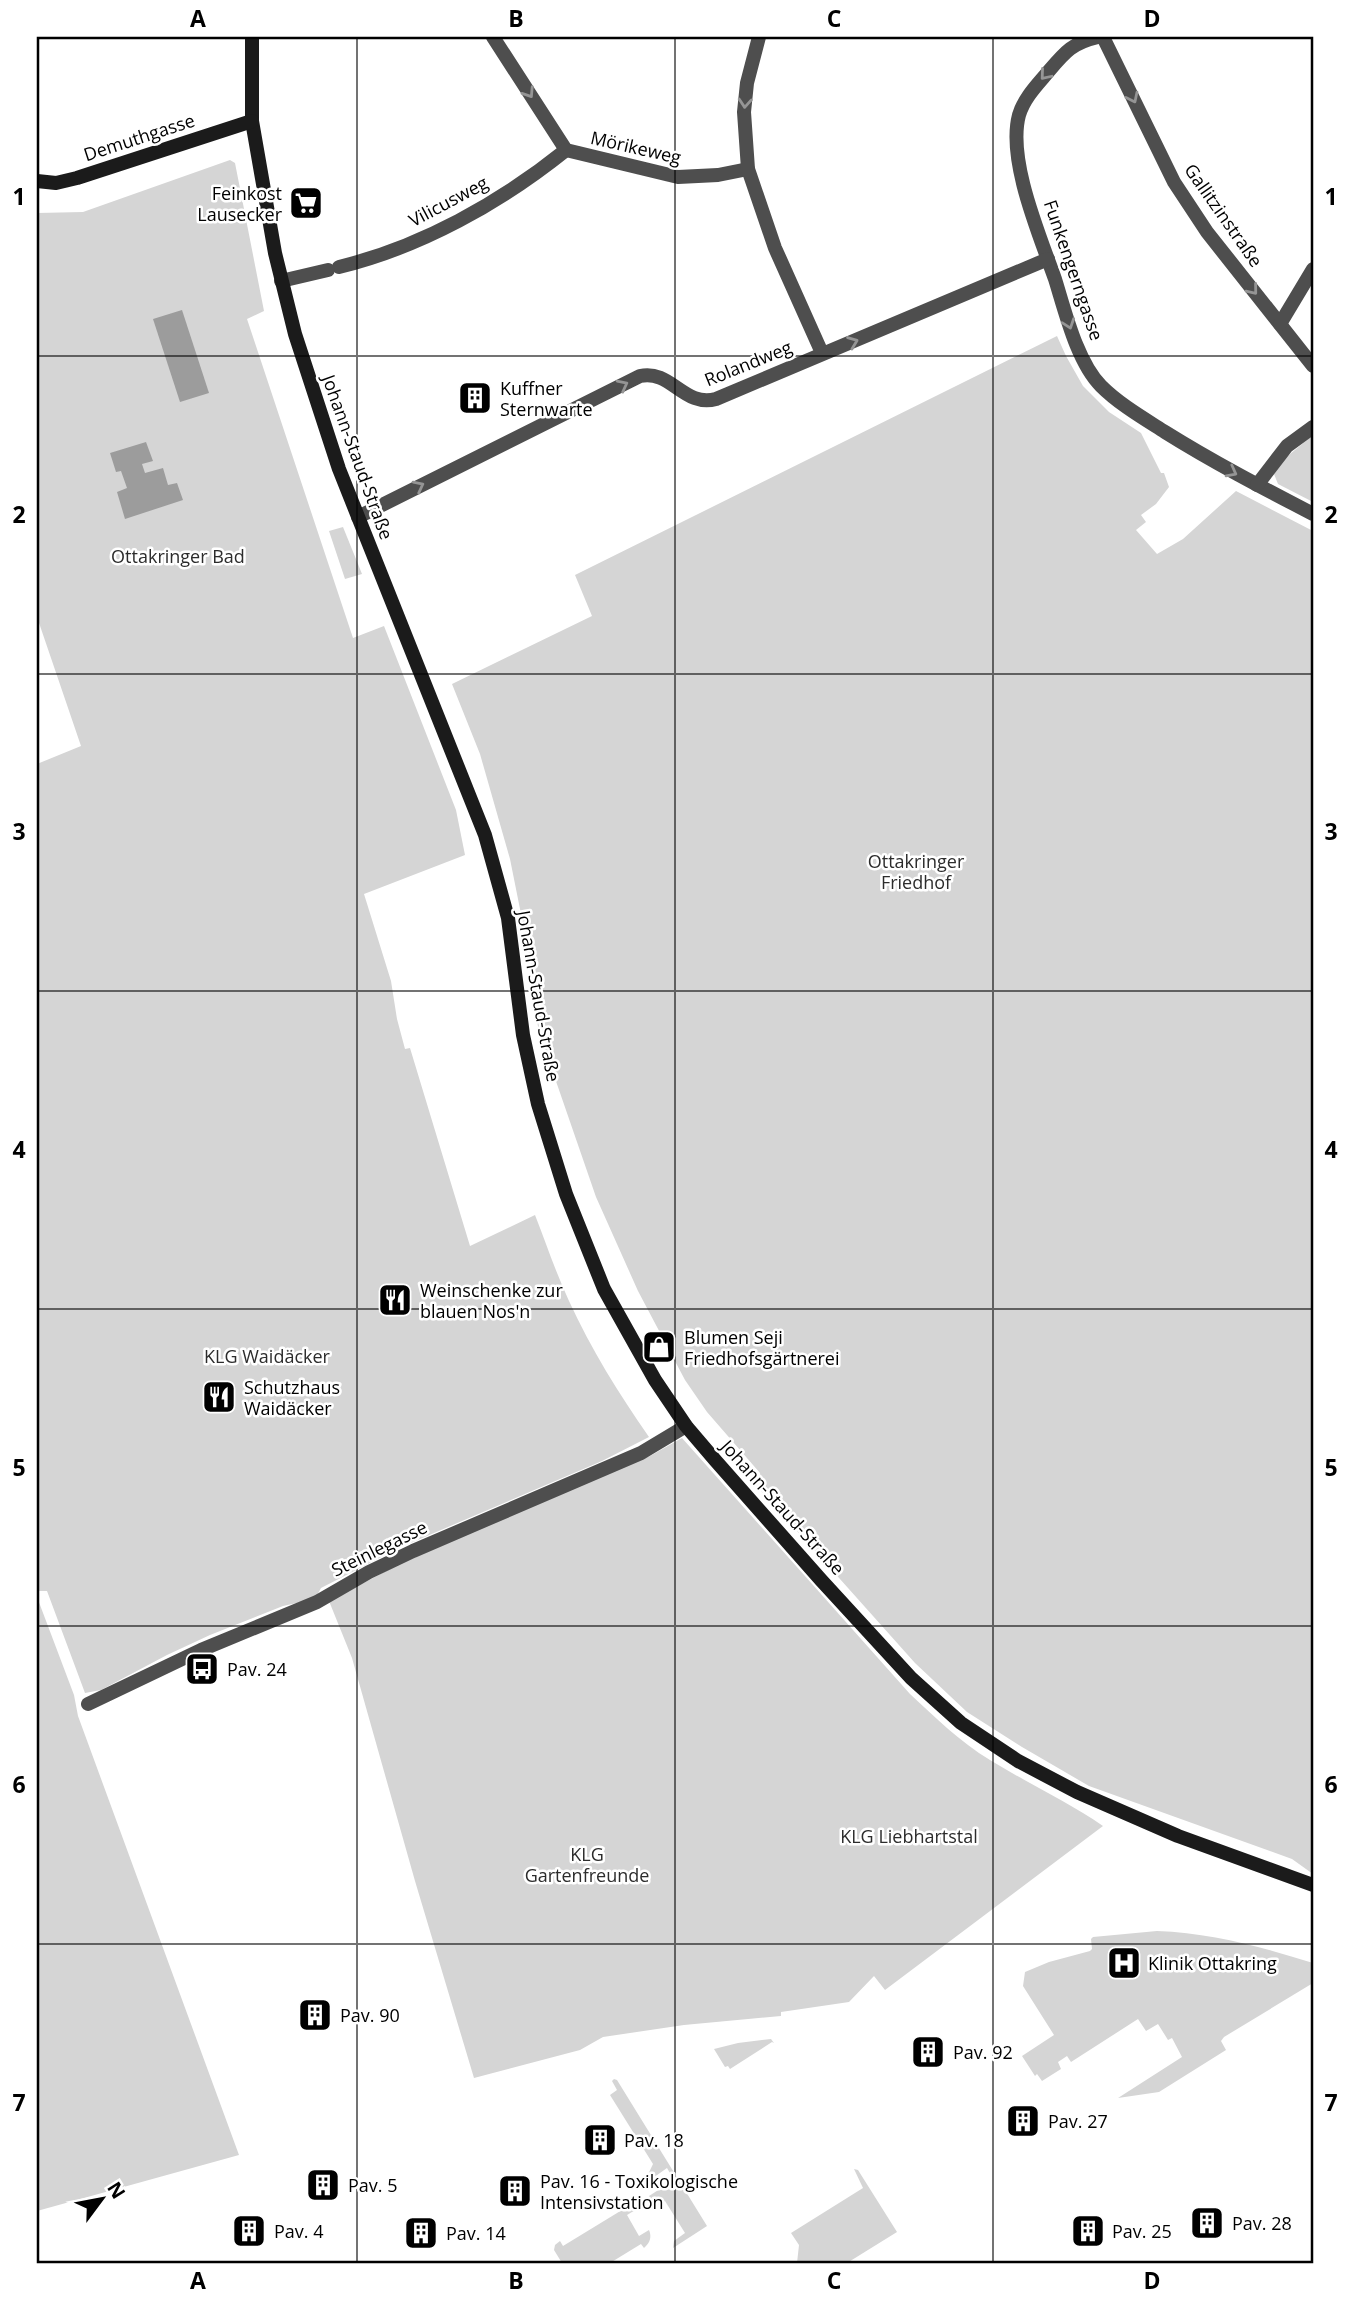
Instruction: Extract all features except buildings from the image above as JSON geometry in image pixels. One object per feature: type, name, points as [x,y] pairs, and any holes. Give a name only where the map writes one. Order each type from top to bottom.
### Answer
[{"type":"street","name":"Johann-Staud-Straße","points":[[252,37],[252,121],[281,281],[322,421],[485,835],[511,936],[523,1035],[538,1104],[566,1194],[604,1289],[655,1380],[687,1426],[821,1580],[911,1678],[961,1723],[1018,1761],[1077,1793],[1178,1836],[1313,1885]]},
{"type":"street","name":"Mörikeweg","points":[[493,37],[566,150],[678,177],[718,175],[748,169]]},
{"type":"street","points":[[759,37],[747,83],[744,112],[748,169],[775,248],[822,354]]},
{"type":"street","name":"Funkengerngasse","points":[[1101,37],[1079,41],[1063,54],[1027,97],[1019,115],[1016,135],[1021,171],[1073,334],[1099,384],[1121,403],[1227,470],[1313,514]]},
{"type":"street","name":"Gallitzinstraße","points":[[1101,37],[1174,182],[1207,232],[1313,366]]},
{"type":"street","name":"Demuthgasse","points":[[37,181],[57,183],[77,178],[252,121]]},
{"type":"street","name":"Vilicusweg","points":[[281,281],[368,260],[435,233],[487,205],[566,150]]},
{"type":"street","name":"Rolandweg","points":[[358,517],[640,376],[656,375],[692,398],[710,401],[1048,259]]},
{"type":"street","points":[[1280,324],[1313,269]]},
{"type":"street","points":[[1257,485],[1287,446],[1313,427]]},
{"type":"street","name":"Steinlegasse","points":[[88,1704],[201,1650],[317,1602],[413,1551],[640,1453],[687,1426]]},
{"type":"green space","name":"KLG Waidäcker","points":[[230,160],[235,163],[264,311],[247,319],[353,638],[384,626],[456,810],[465,855],[364,894],[391,981],[405,1049],[410,1048],[470,1246],[535,1215],[578,1319],[606,1371],[649,1437],[602,1461],[399,1548],[321,1588],[315,1599],[283,1606],[210,1635],[101,1690],[85,1693],[47,1591],[37,1591],[37,764],[81,746],[37,617],[37,213],[83,212]]},
{"type":"green space","name":"Ottakringer Friedhof","points":[[1057,336],[1083,386],[1109,412],[1141,433],[1161,473],[1164,473],[1169,487],[1156,504],[1141,515],[1146,522],[1136,530],[1157,554],[1183,539],[1236,491],[1313,531],[1313,1874],[1292,1859],[1089,1786],[967,1712],[915,1663],[756,1485],[761,1481],[760,1473],[707,1412],[685,1380],[638,1291],[596,1197],[539,1032],[528,949],[510,859],[480,754],[452,684],[592,616],[575,575]]},
{"type":"green space","points":[[1313,435],[1313,502],[1278,484],[1274,474],[1284,459]]},
{"type":"green space","points":[[343,527],[362,574],[345,579],[329,531]]},
{"type":"green space","name":"KLG Gartenfreunde","points":[[682,1438],[910,1694],[979,1753],[1103,1826],[885,1990],[874,1976],[849,2002],[781,2012],[781,2016],[684,2025],[603,2037],[580,2050],[474,2078],[352,1658],[329,1601],[417,1555],[650,1456]]},
{"type":"green space","points":[[37,1597],[239,2155],[37,2211]]},
{"type":"green space","points":[[1157,1931],[1217,1938],[1313,1963],[1313,1983],[1224,2037],[1221,2041],[1226,2050],[1159,2092],[1118,2098],[1182,2057],[1172,2038],[1168,2040],[1158,2024],[1146,2031],[1138,2019],[1071,2062],[1067,2056],[1058,2062],[1061,2069],[1042,2081],[1037,2074],[1035,2076],[1022,2056],[1054,2035],[1023,1986],[1025,1972],[1049,1962],[1090,1951],[1093,1937]]},
{"type":"green space","points":[[771,2039],[774,2043],[730,2069],[725,2067],[714,2049],[738,2043]]},
{"type":"green space","points":[[614,2079],[707,2226],[673,2248],[674,2241],[685,2233],[665,2201],[655,2207],[649,2196],[674,2180],[667,2168],[643,2185],[653,2164],[610,2095],[617,2090],[612,2081]]},
{"type":"green space","points":[[854,2169],[858,2170],[897,2232],[847,2263],[797,2263],[799,2245],[791,2233],[863,2188]]},
{"type":"green space","points":[[622,2202],[637,2209],[627,2215],[639,2236],[649,2230],[650,2237],[646,2246],[644,2248],[641,2244],[610,2263],[562,2263],[554,2250],[555,2245],[560,2241],[563,2246],[622,2210],[619,2204]]},
{"type":"shaded area","points":[[182,310],[209,393],[180,402],[153,319]]},
{"type":"shaded area","points":[[146,442],[153,461],[142,464],[145,473],[163,468],[168,485],[177,483],[183,500],[125,519],[117,492],[127,488],[121,471],[116,472],[110,453]]},
{"type":"place","name":"Feinkost Lausecker","points":[[306,203]]},
{"type":"place","name":"Kuffner Sternwarte","points":[[475,398]]},
{"type":"place","name":"Weinschenke zur blauen Nos'n","points":[[395,1300]]},
{"type":"place","name":"Blumen Seji Friedhofsgärtnerei","points":[[659,1347]]},
{"type":"place","name":"Schutzhaus Waidäcker","points":[[219,1397]]},
{"type":"place","name":"Pav. 24","points":[[202,1669]]},
{"type":"place","name":"Klinik Ottakring","points":[[1124,1963]]},
{"type":"place","name":"Pav. 90","points":[[315,2015]]},
{"type":"place","name":"Pav. 92","points":[[928,2052]]},
{"type":"place","name":"Pav. 27","points":[[1023,2121]]},
{"type":"place","name":"Pav. 18","points":[[600,2140]]},
{"type":"place","name":"Pav. 5","points":[[323,2185]]},
{"type":"place","name":"Pav. 16 - Toxikologische Intensivstation","points":[[515,2191]]},
{"type":"place","name":"Pav. 28","points":[[1207,2223]]},
{"type":"place","name":"Pav. 4","points":[[249,2231]]},
{"type":"place","name":"Pav. 25","points":[[1088,2231]]},
{"type":"place","name":"Pav. 14","points":[[421,2233]]},
{"type":"park label","name":"Ottakringer Bad","points":[[178,556]]},
{"type":"park label","name":"KLG Liebhartstal","points":[[909,1836]]}]
